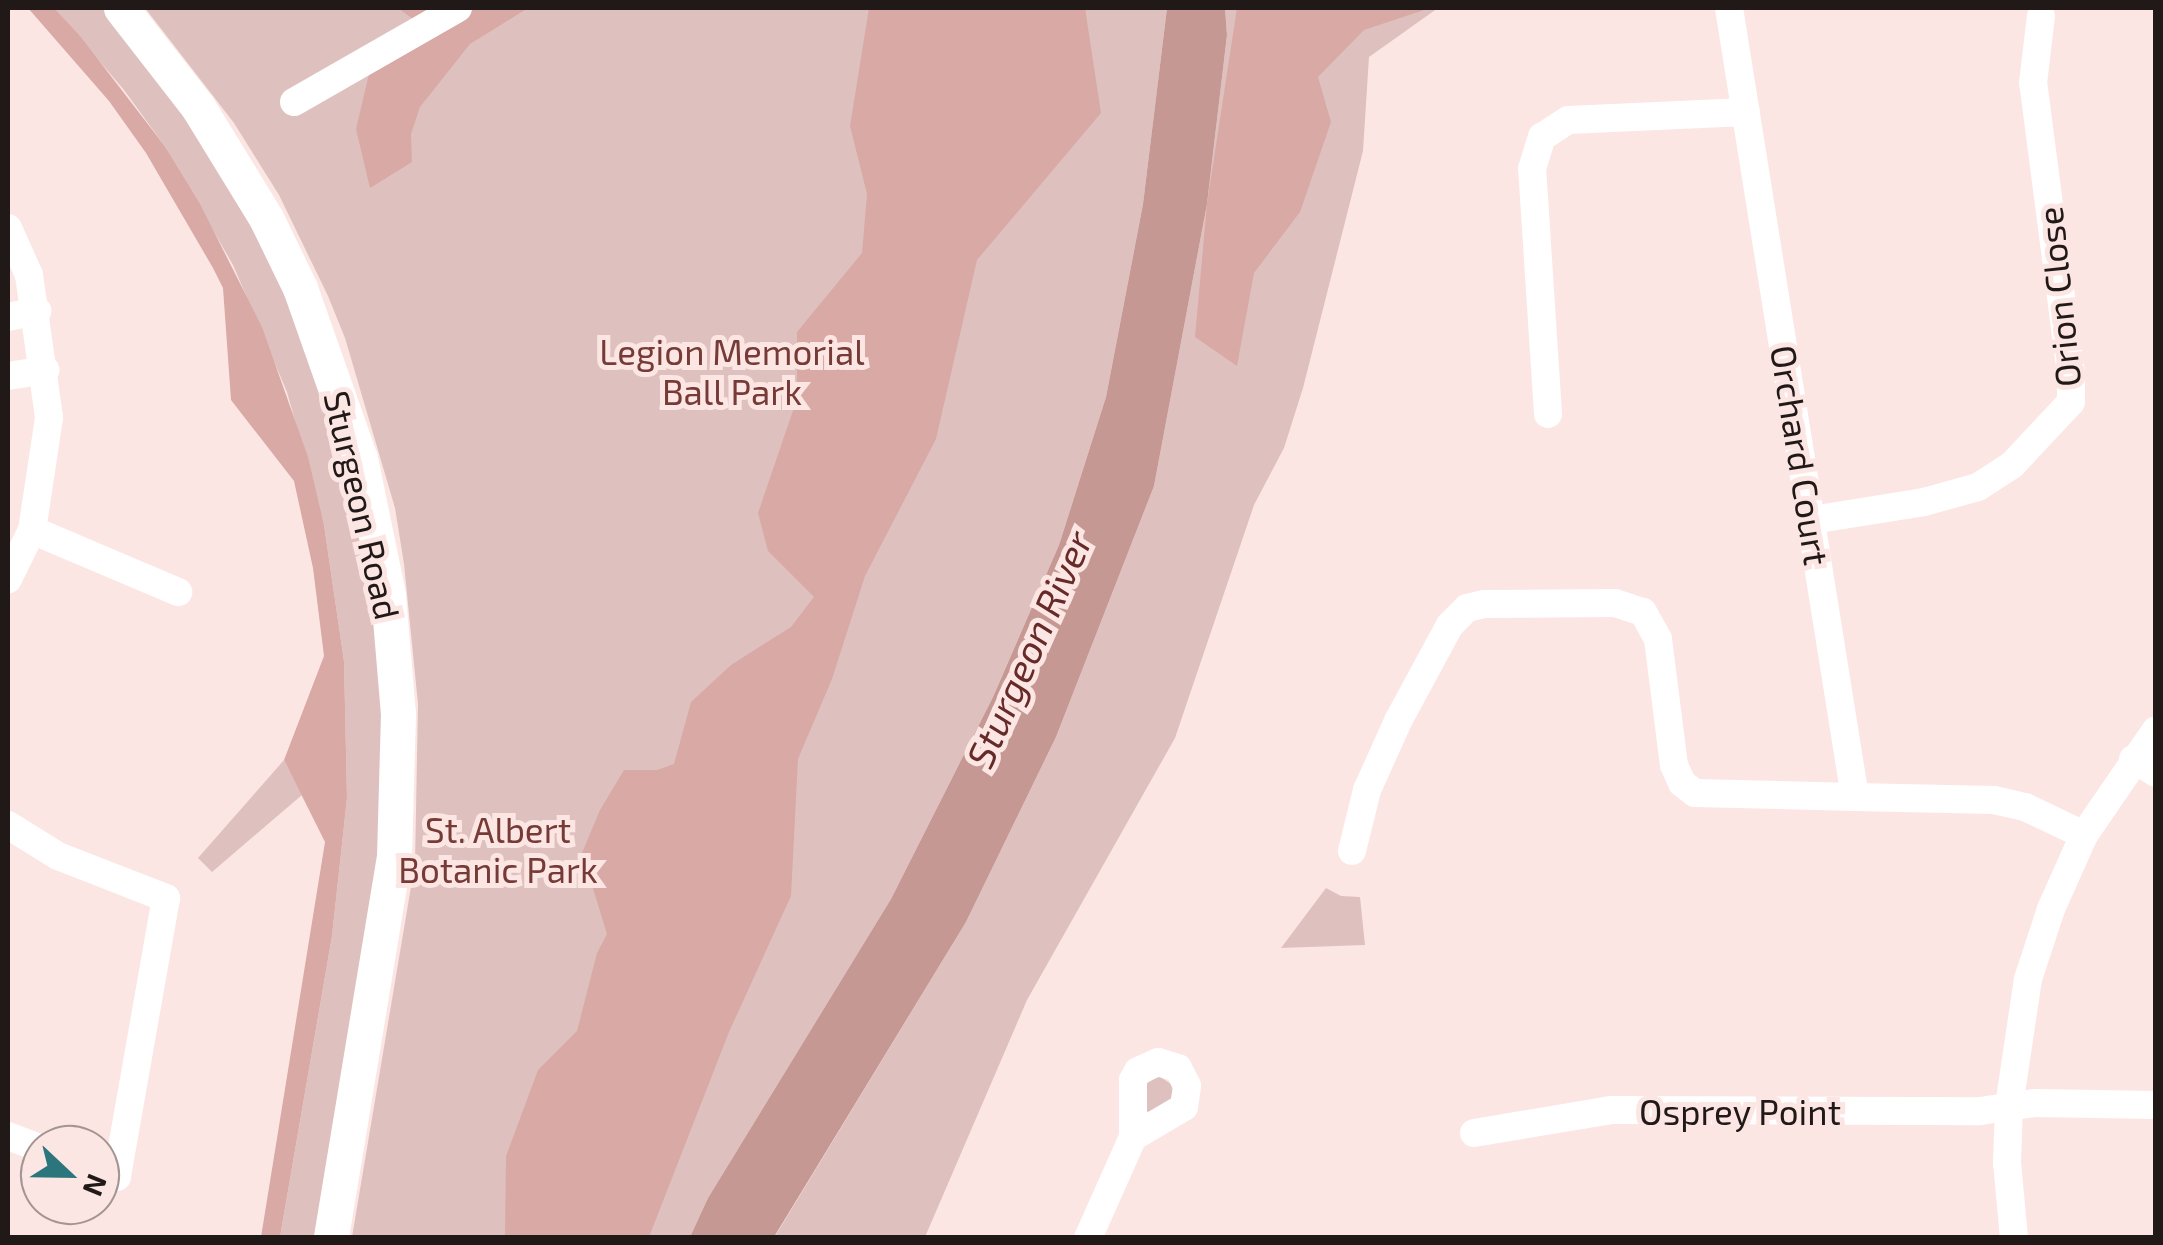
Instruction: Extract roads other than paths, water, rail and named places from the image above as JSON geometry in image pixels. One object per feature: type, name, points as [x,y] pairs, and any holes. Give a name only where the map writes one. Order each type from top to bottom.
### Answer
[{"type":"main road","name":"Sturgeon Road","points":[[121,8],[198,107],[266,218],[300,288],[360,458],[388,596],[398,713],[394,856],[331,1238]]},
{"type":"street","points":[[294,102],[458,8]]},
{"type":"street","name":"Orchard Court","points":[[1729,8],[1855,797]]},
{"type":"street","name":"Orion Close","points":[[1812,520],[1924,502],[1978,486],[2012,465],[2071,402],[2071,374],[2033,83],[2041,16]]},
{"type":"street","points":[[1548,414],[1532,169],[1542,137],[1568,120],[1746,112]]},
{"type":"street","points":[[8,228],[30,275],[37,311],[46,370],[47,458],[32,530],[8,579]]},
{"type":"street","points":[[8,317],[37,311]]},
{"type":"street","points":[[8,376],[46,370]]},
{"type":"street","points":[[32,530],[178,592]]},
{"type":"street","points":[[1352,851],[1367,790],[1398,721],[1450,625],[1468,608],[1484,604],[1615,603],[1643,612],[1658,639],[1674,765],[1682,783],[1695,793],[1994,800],[2025,807],[2084,835]]},
{"type":"street","points":[[2014,1238],[2007,1163],[2008,1106],[2028,980],[2051,909],[2084,835],[2144,766],[2156,730]]},
{"type":"street","points":[[8,825],[58,856],[166,898],[120,1160]]},
{"type":"street","name":"Osprey Point","points":[[1474,1134],[1612,1110],[1980,1111],[2008,1106],[2156,1105]]},
{"type":"street","points":[[1088,1238],[1134,1137]]},
{"type":"water","name":"Sturgeon River","points":[[1167,8],[1225,8],[1227,35],[1207,204],[1154,486],[1056,737],[966,922],[774,1237],[690,1237],[708,1198],[891,899],[993,697],[1059,545],[1106,397],[1143,204]]},
{"type":"park label","name":"Legion Memorial Ball Park","points":[[732,371]]},
{"type":"park label","name":"St. Albert Botanic Park","points":[[498,849]]}]
